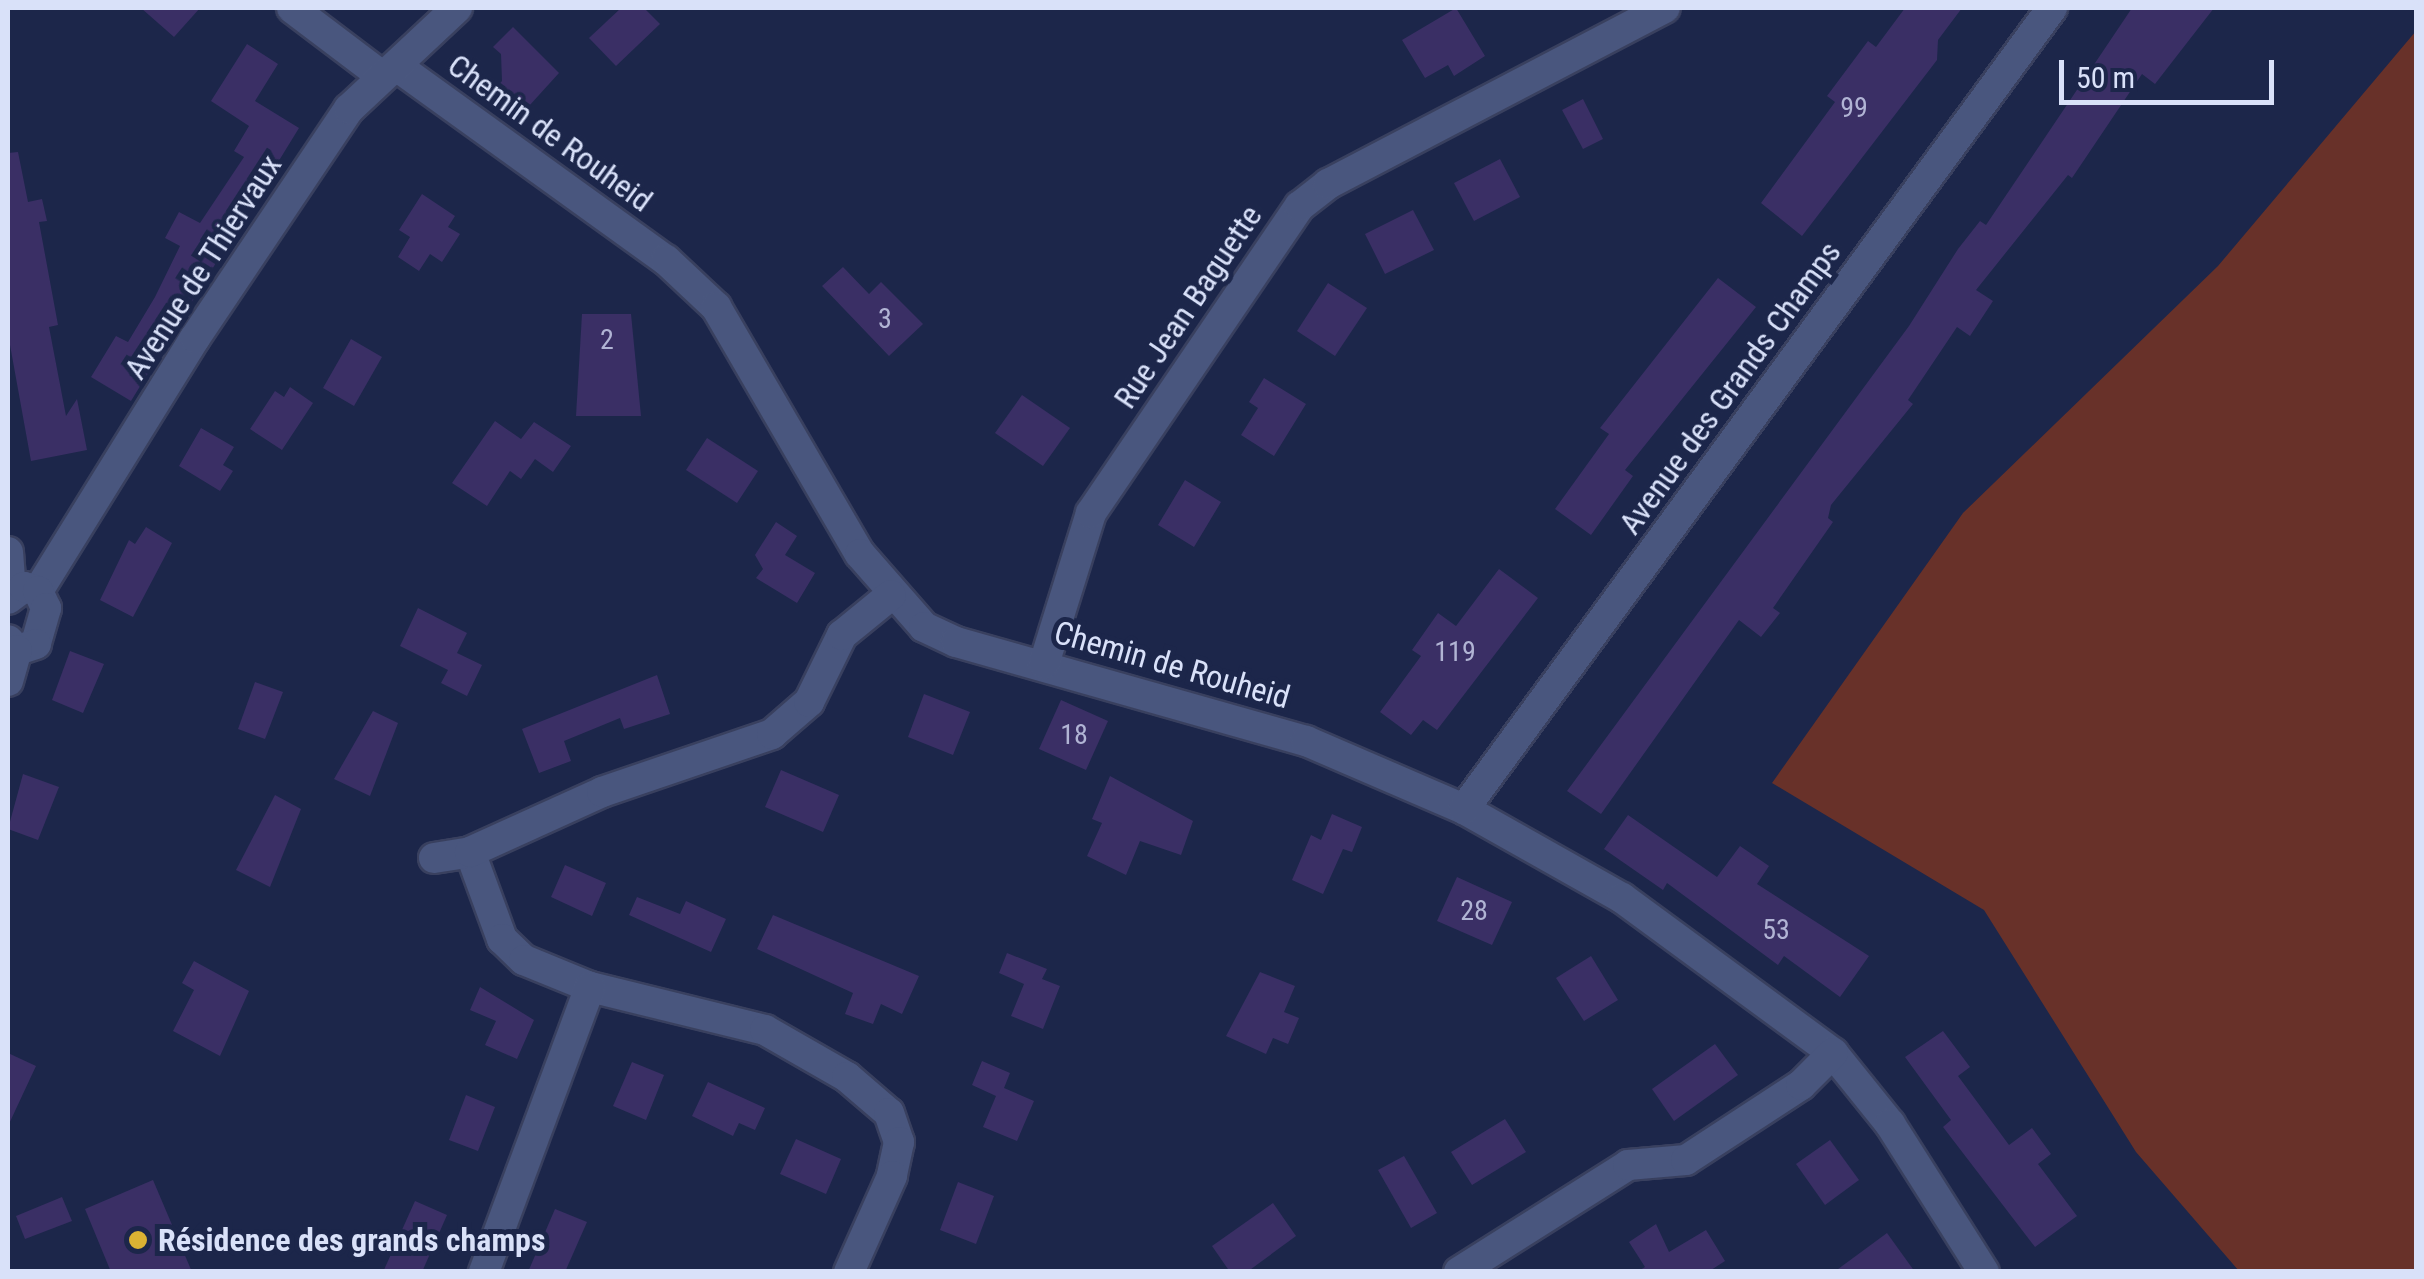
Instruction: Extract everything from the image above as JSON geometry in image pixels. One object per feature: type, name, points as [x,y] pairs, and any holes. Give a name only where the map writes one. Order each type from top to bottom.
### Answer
[{"type":"street","name":"Chemin de Rouheid","points":[[292,8],[666,260],[716,307],[860,554],[891,595],[924,627],[956,642],[1235,716],[1464,809],[1622,898],[1833,1053],[1890,1124],[1984,1272]]},
{"type":"street","name":"Avenue de Thiervaux","points":[[19,594],[349,110],[458,8]]},
{"type":"street","name":"Rue Jean Baguette","points":[[1044,664],[1091,514],[1252,268],[1300,206],[1328,184],[1665,8]]},
{"type":"street","name":"Avenue des Grands Champs","points":[[1464,809],[2052,8]]},
{"type":"street","points":[[8,552],[19,594],[45,627],[36,644],[12,645],[8,681]]},
{"type":"street","points":[[434,858],[470,852],[602,792],[772,734],[809,702],[842,636],[891,595]]},
{"type":"street","points":[[470,852],[502,939],[524,960],[590,986],[765,1030],[847,1076],[889,1113],[899,1142],[892,1176],[849,1272]]},
{"type":"street","points":[[484,1272],[590,986]]},
{"type":"street","points":[[1459,1272],[1628,1165],[1686,1160],[1802,1085],[1833,1053]]},
{"type":"shaded area","points":[[2416,31],[2416,1271],[2239,1271],[2136,1152],[1984,910],[1772,783],[1963,513],[2218,266]]},
{"type":"building","points":[[141,8],[200,8],[174,37]]},
{"type":"building","points":[[621,8],[644,8],[660,24],[616,66],[589,38]]},
{"type":"building","points":[[1456,8],[1485,56],[1454,76],[1448,65],[1425,78],[1402,40]]},
{"type":"building","points":[[1905,8],[1962,8],[1938,40],[1937,60],[1802,236],[1761,203],[1835,102],[1827,96],[1868,41],[1876,47]]},
{"type":"building","points":[[2132,8],[2214,8],[2155,84],[2142,74],[2072,178],[2068,175],[1976,290],[1993,301],[1970,336],[1957,327],[1908,400],[1913,404],[1831,505],[1828,518],[1833,522],[1773,608],[1780,613],[1761,637],[1739,620],[1601,814],[1567,791],[1909,326],[1958,249],[1980,221],[1986,225]]},
{"type":"building","points":[[513,27],[559,73],[529,106],[522,101],[516,109],[495,89],[502,81],[501,54],[493,47]]},
{"type":"building","points":[[247,44],[278,64],[255,101],[299,128],[131,401],[91,377],[116,336],[128,342],[155,297],[180,246],[165,238],[179,212],[200,223],[244,157],[234,151],[249,126],[211,101]]},
{"type":"building","points":[[1583,99],[1603,139],[1583,149],[1562,110]]},
{"type":"building","points":[[18,152],[28,202],[42,199],[47,221],[39,222],[58,325],[49,327],[66,416],[77,399],[87,450],[31,461],[8,334],[8,153]]},
{"type":"building","points":[[1500,159],[1520,197],[1474,221],[1454,183]]},
{"type":"building","points":[[422,194],[455,216],[448,227],[460,234],[442,262],[430,254],[419,271],[398,257],[410,237],[399,230]]},
{"type":"building","points":[[1413,210],[1434,250],[1385,274],[1365,234]]},
{"type":"building","points":[[843,267],[869,294],[881,282],[923,324],[889,356],[822,286]]},
{"type":"building","points":[[1718,278],[1756,307],[1625,470],[1633,476],[1591,535],[1555,509],[1609,434],[1600,428]]},
{"type":"building","points":[[1328,283],[1367,308],[1335,356],[1297,331]]},
{"type":"building","points":[[582,314],[631,314],[641,416],[576,416]]},
{"type":"building","points":[[351,339],[382,357],[354,406],[323,388]]},
{"type":"building","points":[[1264,378],[1306,404],[1274,456],[1241,435],[1258,408],[1249,402]]},
{"type":"building","points":[[290,387],[313,403],[282,450],[250,429],[275,391],[284,397]]},
{"type":"building","points":[[1022,395],[1070,428],[1043,466],[995,433]]},
{"type":"building","points":[[495,421],[521,439],[534,422],[571,446],[553,472],[535,459],[521,479],[510,471],[487,506],[452,483]]},
{"type":"building","points":[[201,428],[234,447],[223,465],[233,471],[220,491],[179,466]]},
{"type":"building","points":[[707,438],[758,471],[737,503],[686,470]]},
{"type":"building","points":[[1185,480],[1221,502],[1194,547],[1158,525]]},
{"type":"building","points":[[776,522],[797,536],[785,555],[815,573],[797,603],[756,578],[763,569],[755,555]]},
{"type":"building","points":[[146,527],[172,543],[133,617],[100,600],[129,540],[135,544]]},
{"type":"building","points":[[1499,569],[1538,598],[1437,730],[1423,720],[1411,735],[1380,712],[1421,656],[1412,650],[1438,613],[1456,626]]},
{"type":"building","points":[[418,608],[467,633],[457,653],[482,665],[467,696],[441,683],[448,670],[400,646]]},
{"type":"building","points":[[70,651],[104,664],[83,713],[52,700]]},
{"type":"building","points":[[657,675],[670,714],[624,729],[620,718],[564,741],[571,761],[539,773],[522,729]]},
{"type":"building","points":[[255,682],[283,692],[265,739],[238,729]]},
{"type":"building","points":[[924,694],[970,712],[953,755],[908,737]]},
{"type":"building","points":[[1061,700],[1108,721],[1086,770],[1039,749]]},
{"type":"building","points":[[373,711],[398,723],[370,796],[334,779]]},
{"type":"building","points":[[781,770],[839,795],[823,832],[765,807]]},
{"type":"building","points":[[23,774],[59,787],[38,840],[8,829]]},
{"type":"building","points":[[1110,776],[1193,821],[1181,855],[1140,841],[1126,875],[1087,856],[1102,823],[1092,819]]},
{"type":"building","points":[[275,795],[301,809],[270,887],[236,870]]},
{"type":"building","points":[[1332,814],[1362,827],[1352,852],[1343,849],[1323,894],[1292,880],[1311,835],[1321,840]]},
{"type":"building","points":[[1628,815],[1717,877],[1740,846],[1769,866],[1757,884],[1869,956],[1840,997],[1784,956],[1778,965],[1667,883],[1663,890],[1604,849]]},
{"type":"building","points":[[565,865],[606,883],[592,916],[551,897]]},
{"type":"building","points":[[1457,877],[1512,902],[1492,945],[1437,921]]},
{"type":"building","points":[[637,897],[680,914],[686,901],[726,919],[711,952],[629,915]]},
{"type":"building","points":[[773,915],[919,976],[902,1014],[881,1004],[873,1024],[845,1014],[853,993],[757,949]]},
{"type":"building","points":[[1007,953],[1047,969],[1042,979],[1060,986],[1043,1029],[1011,1016],[1024,984],[999,973]]},
{"type":"building","points":[[1591,956],[1618,1000],[1584,1021],[1556,978]]},
{"type":"building","points":[[194,961],[249,991],[220,1056],[173,1031],[194,990],[182,983]]},
{"type":"building","points":[[1260,972],[1295,986],[1284,1012],[1299,1018],[1288,1044],[1273,1038],[1266,1054],[1226,1036]]},
{"type":"building","points":[[480,987],[534,1020],[517,1059],[485,1045],[496,1021],[470,1010]]},
{"type":"building","points":[[1943,1031],[1970,1067],[1958,1076],[2009,1145],[2032,1128],[2051,1154],[2038,1164],[2077,1216],[2035,1247],[1943,1127],[1951,1120],[1905,1057]]},
{"type":"building","points":[[1715,1044],[1738,1075],[1674,1121],[1652,1089]]},
{"type":"building","points":[[8,1053],[36,1066],[8,1126]]},
{"type":"building","points":[[982,1061],[1010,1073],[1004,1088],[1034,1101],[1017,1141],[983,1127],[996,1096],[972,1085]]},
{"type":"building","points":[[632,1062],[664,1075],[646,1120],[613,1106]]},
{"type":"building","points":[[708,1082],[765,1108],[755,1130],[739,1123],[733,1136],[692,1116]]},
{"type":"building","points":[[466,1095],[495,1107],[478,1151],[449,1140]]},
{"type":"building","points":[[1505,1119],[1526,1152],[1472,1185],[1451,1152]]},
{"type":"building","points":[[796,1139],[841,1159],[826,1194],[780,1174]]},
{"type":"building","points":[[1830,1140],[1859,1180],[1825,1205],[1796,1164]]},
{"type":"building","points":[[1404,1156],[1437,1213],[1411,1228],[1378,1170]]},
{"type":"building","name":"Résidence des grands champs","points":[[153,1180],[192,1272],[111,1272],[85,1209]]},
{"type":"building","points":[[958,1182],[994,1196],[976,1244],[940,1230]]},
{"type":"building","points":[[62,1197],[72,1221],[25,1239],[16,1216]]},
{"type":"building","points":[[415,1201],[447,1215],[422,1272],[383,1272]]},
{"type":"building","points":[[1273,1203],[1296,1236],[1247,1272],[1230,1272],[1212,1246]]},
{"type":"building","points":[[555,1209],[587,1222],[565,1272],[528,1272]]},
{"type":"building","points":[[1656,1224],[1669,1252],[1706,1230],[1725,1261],[1708,1272],[1637,1272],[1645,1267],[1629,1242]]},
{"type":"building","points":[[1887,1233],[1915,1272],[1834,1272]]},
{"type":"place","name":"Résidence des grands champs","points":[[138,1240]]}]
